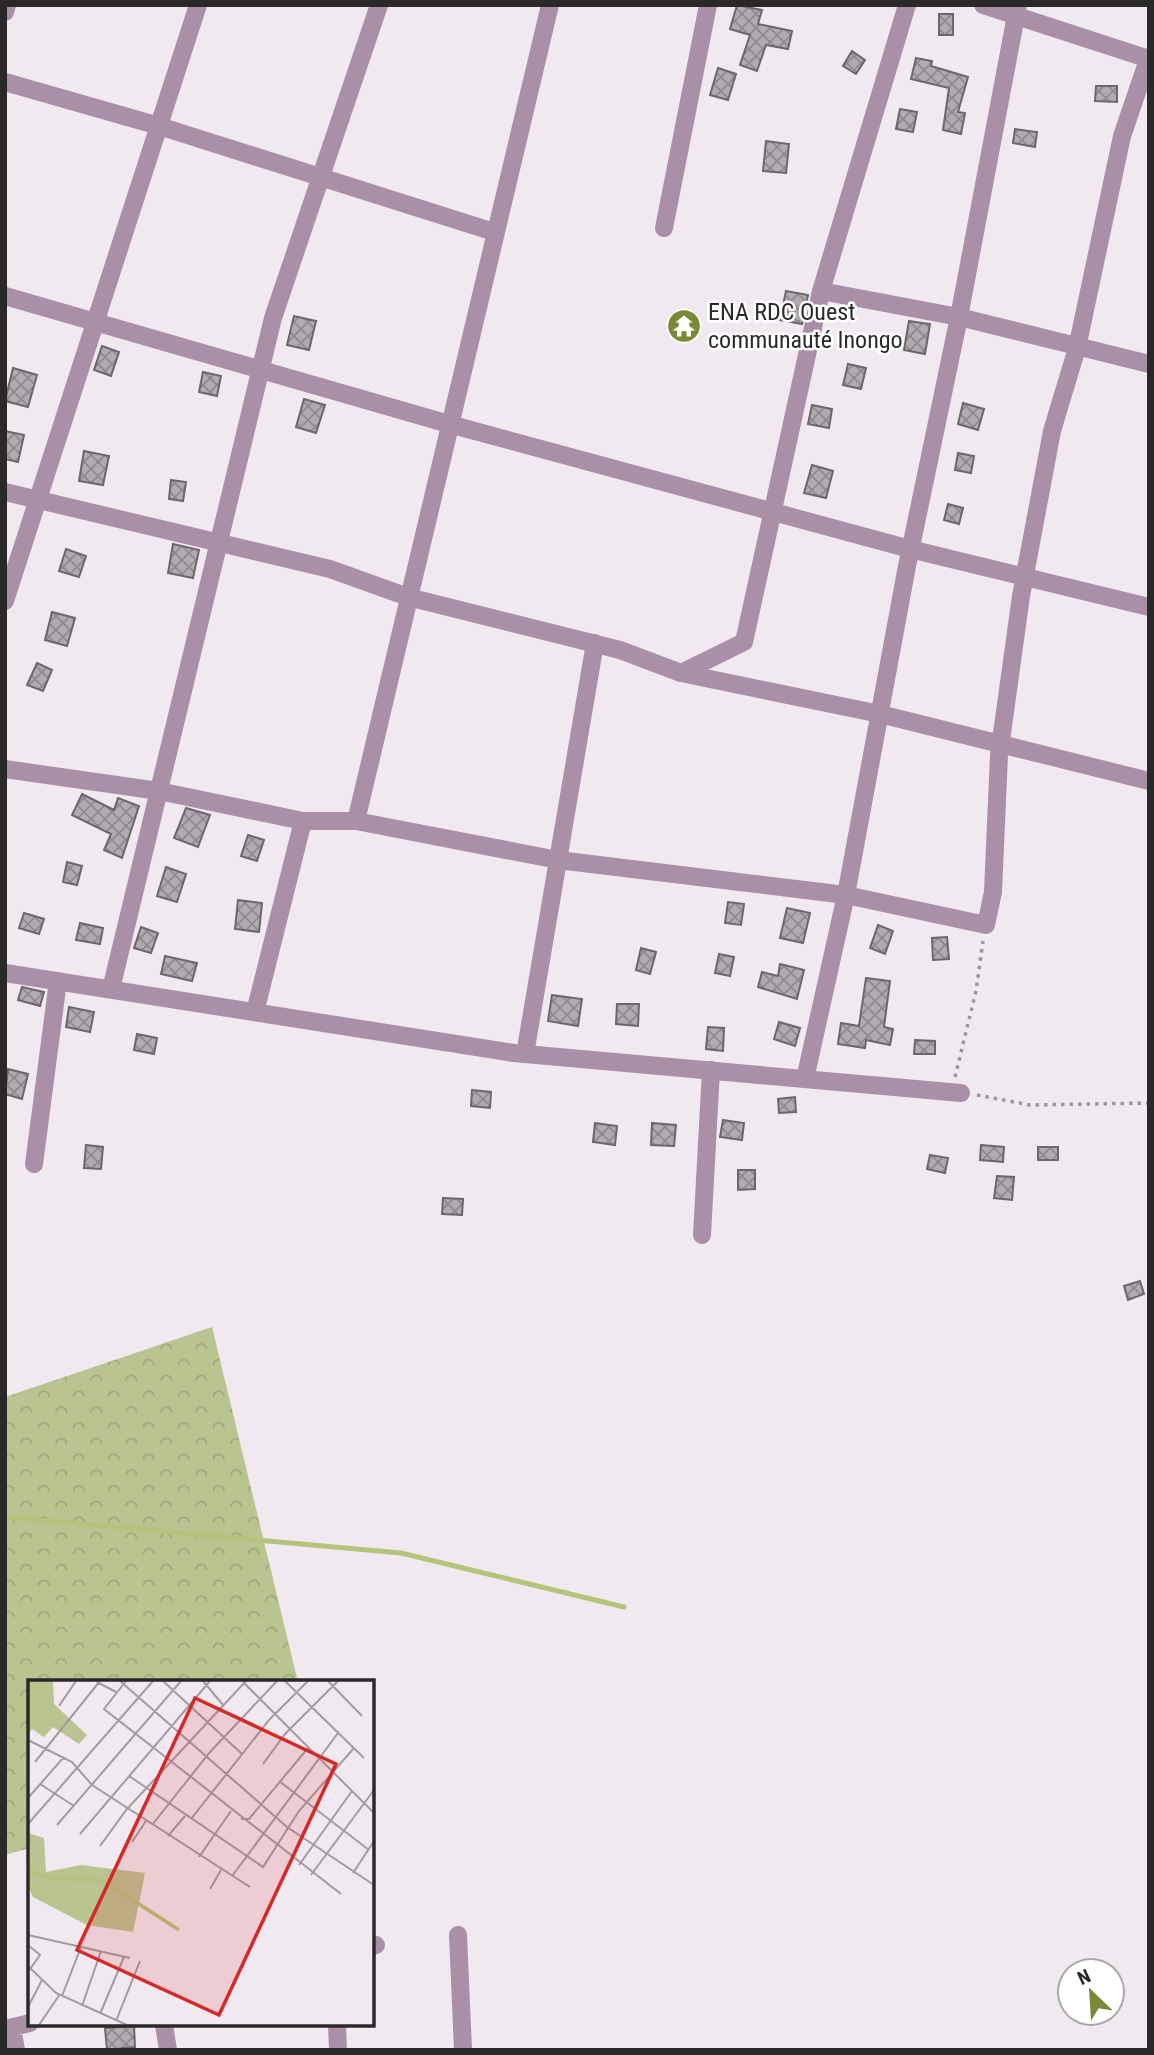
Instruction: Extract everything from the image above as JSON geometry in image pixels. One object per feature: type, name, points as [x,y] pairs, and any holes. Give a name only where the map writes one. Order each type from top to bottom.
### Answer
[{"type":"street","points":[[5,12],[7,5]]},
{"type":"street","points":[[5,601],[198,5]]},
{"type":"street","points":[[111,989],[273,318],[379,5]]},
{"type":"street","points":[[356,821],[550,5]]},
{"type":"street","points":[[664,228],[708,5]]},
{"type":"street","points":[[681,673],[744,642],[821,291],[907,5]]},
{"type":"street","points":[[5,769],[159,791],[303,821],[356,821],[558,860],[846,895],[985,925],[993,892],[1000,746],[1024,579],[1052,431],[1077,348],[1122,136],[1149,59],[1017,11],[983,5]]},
{"type":"street","points":[[805,1079],[846,895],[1017,11]]},
{"type":"street","points":[[5,82],[159,126],[494,232]]},
{"type":"street","points":[[821,291],[959,317],[1149,365]]},
{"type":"street","points":[[5,296],[94,324],[449,424],[1024,579],[1149,607]]},
{"type":"street","points":[[5,492],[330,569],[408,597],[595,643],[681,673],[880,714],[1149,781]]},
{"type":"street","points":[[525,1054],[595,643]]},
{"type":"street","points":[[255,1012],[303,821]]},
{"type":"street","points":[[5,973],[525,1054],[957,1092]]},
{"type":"street","points":[[34,1164],[58,981]]},
{"type":"street","points":[[702,1236],[711,1070]]},
{"type":"street","points":[[458,1936],[463,2050]]},
{"type":"street","points":[[16,2050],[8,2028],[28,2023]]},
{"type":"street","points":[[164,2027],[168,2050]]},
{"type":"street","points":[[337,2027],[338,2050]]},
{"type":"path","points":[[985,925],[976,992],[957,1092],[1030,1105],[1149,1103]]},
{"type":"green space","points":[[212,1327],[298,1680],[28,1680],[28,1849],[5,1855],[5,1397]]},
{"type":"building","points":[[737,5],[762,10],[758,24],[792,31],[788,49],[766,45],[757,71],[740,65],[750,35],[730,29]]},
{"type":"building","points":[[939,14],[953,14],[953,35],[939,35]]},
{"type":"building","points":[[852,51],[865,60],[856,74],[843,66]]},
{"type":"building","points":[[916,58],[932,61],[931,66],[968,77],[958,112],[965,113],[961,134],[943,130],[949,88],[911,79]]},
{"type":"building","points":[[718,68],[736,74],[728,100],[710,95]]},
{"type":"building","points":[[1096,86],[1117,86],[1117,102],[1095,101]]},
{"type":"building","points":[[900,109],[917,112],[913,132],[896,129]]},
{"type":"building","points":[[1015,129],[1037,132],[1035,147],[1013,143]]},
{"type":"building","points":[[766,141],[789,144],[786,173],[763,171]]},
{"type":"building","points":[[786,291],[808,295],[802,324],[780,320]]},
{"type":"building","points":[[294,316],[316,321],[309,350],[287,345]]},
{"type":"building","points":[[909,321],[930,324],[925,354],[904,350]]},
{"type":"building","points":[[102,346],[119,352],[111,376],[94,370]]},
{"type":"building","points":[[848,364],[866,368],[861,389],[843,385]]},
{"type":"building","points":[[13,368],[37,375],[28,407],[5,401]]},
{"type":"building","points":[[203,372],[221,376],[217,396],[199,392]]},
{"type":"building","points":[[304,399],[325,405],[316,433],[296,427]]},
{"type":"building","points":[[963,403],[984,409],[978,430],[958,424]]},
{"type":"building","points":[[812,405],[832,409],[829,428],[808,424]]},
{"type":"building","points":[[5,431],[24,435],[18,462],[5,459]]},
{"type":"building","points":[[84,451],[109,456],[103,485],[79,481]]},
{"type":"building","points":[[958,453],[974,456],[971,473],[955,470]]},
{"type":"building","points":[[812,465],[833,471],[826,498],[804,493]]},
{"type":"building","points":[[171,480],[186,482],[183,501],[169,499]]},
{"type":"building","points":[[948,504],[963,508],[959,524],[944,520]]},
{"type":"building","points":[[173,544],[199,550],[193,578],[168,573]]},
{"type":"building","points":[[66,549],[86,556],[79,577],[59,571]]},
{"type":"building","points":[[52,612],[75,618],[67,646],[45,640]]},
{"type":"building","points":[[37,663],[52,670],[43,691],[27,685]]},
{"type":"building","points":[[82,794],[114,810],[118,798],[139,806],[122,858],[104,850],[111,834],[72,815]]},
{"type":"building","points":[[186,808],[210,815],[198,847],[174,838]]},
{"type":"building","points":[[248,835],[264,840],[257,861],[241,856]]},
{"type":"building","points":[[67,862],[82,866],[77,885],[63,882]]},
{"type":"building","points":[[166,867],[186,874],[177,902],[157,896]]},
{"type":"building","points":[[238,900],[262,903],[259,932],[235,929]]},
{"type":"building","points":[[728,902],[744,904],[741,925],[725,923]]},
{"type":"building","points":[[787,908],[810,913],[803,943],[780,938]]},
{"type":"building","points":[[24,913],[44,919],[39,934],[19,928]]},
{"type":"building","points":[[80,923],[103,928],[100,944],[76,940]]},
{"type":"building","points":[[878,925],[893,931],[885,954],[870,948]]},
{"type":"building","points":[[141,927],[158,933],[151,953],[134,948]]},
{"type":"building","points":[[947,937],[949,959],[933,960],[932,938]]},
{"type":"building","points":[[641,948],[656,952],[650,974],[636,970]]},
{"type":"building","points":[[719,954],[734,957],[730,976],[715,973]]},
{"type":"building","points":[[165,956],[197,963],[192,981],[161,974]]},
{"type":"building","points":[[780,964],[804,970],[797,999],[758,987],[762,972],[778,976]]},
{"type":"building","points":[[866,978],[890,981],[884,1027],[893,1029],[890,1045],[866,1040],[865,1048],[838,1044],[841,1023],[859,1026]]},
{"type":"building","points":[[22,987],[44,992],[40,1006],[18,1000]]},
{"type":"building","points":[[552,995],[582,999],[578,1026],[548,1021]]},
{"type":"building","points":[[617,1004],[639,1004],[638,1026],[616,1024]]},
{"type":"building","points":[[69,1007],[94,1012],[90,1032],[66,1027]]},
{"type":"building","points":[[779,1022],[800,1028],[795,1046],[774,1039]]},
{"type":"building","points":[[708,1027],[724,1028],[723,1051],[706,1049]]},
{"type":"building","points":[[137,1034],[157,1038],[154,1054],[134,1050]]},
{"type":"building","points":[[915,1040],[935,1041],[935,1054],[914,1054]]},
{"type":"building","points":[[8,1069],[28,1074],[22,1099],[5,1094]]},
{"type":"building","points":[[472,1090],[491,1092],[490,1108],[471,1106]]},
{"type":"building","points":[[795,1097],[796,1112],[779,1113],[778,1099]]},
{"type":"building","points":[[723,1120],[744,1123],[742,1140],[720,1137]]},
{"type":"building","points":[[595,1123],[617,1126],[615,1145],[593,1142]]},
{"type":"building","points":[[652,1123],[676,1125],[674,1146],[651,1145]]},
{"type":"building","points":[[86,1145],[103,1147],[101,1169],[84,1168]]},
{"type":"building","points":[[981,1145],[1004,1147],[1003,1162],[980,1160]]},
{"type":"building","points":[[1038,1147],[1058,1147],[1058,1160],[1038,1160]]},
{"type":"building","points":[[930,1155],[948,1158],[945,1173],[927,1169]]},
{"type":"building","points":[[738,1170],[755,1170],[755,1189],[738,1190]]},
{"type":"building","points":[[997,1176],[1014,1177],[1012,1200],[994,1198]]},
{"type":"building","points":[[443,1198],[463,1199],[462,1215],[442,1214]]},
{"type":"building","points":[[1140,1281],[1144,1294],[1128,1300],[1124,1286]]},
{"type":"building","points":[[134,2027],[135,2047],[107,2050],[105,2028]]},
{"type":"waterway","points":[[5,1517],[401,1553],[624,1607]]},
{"type":"place","name":"ENA RDC Ouest communauté Inongo","points":[[684,326]]}]
